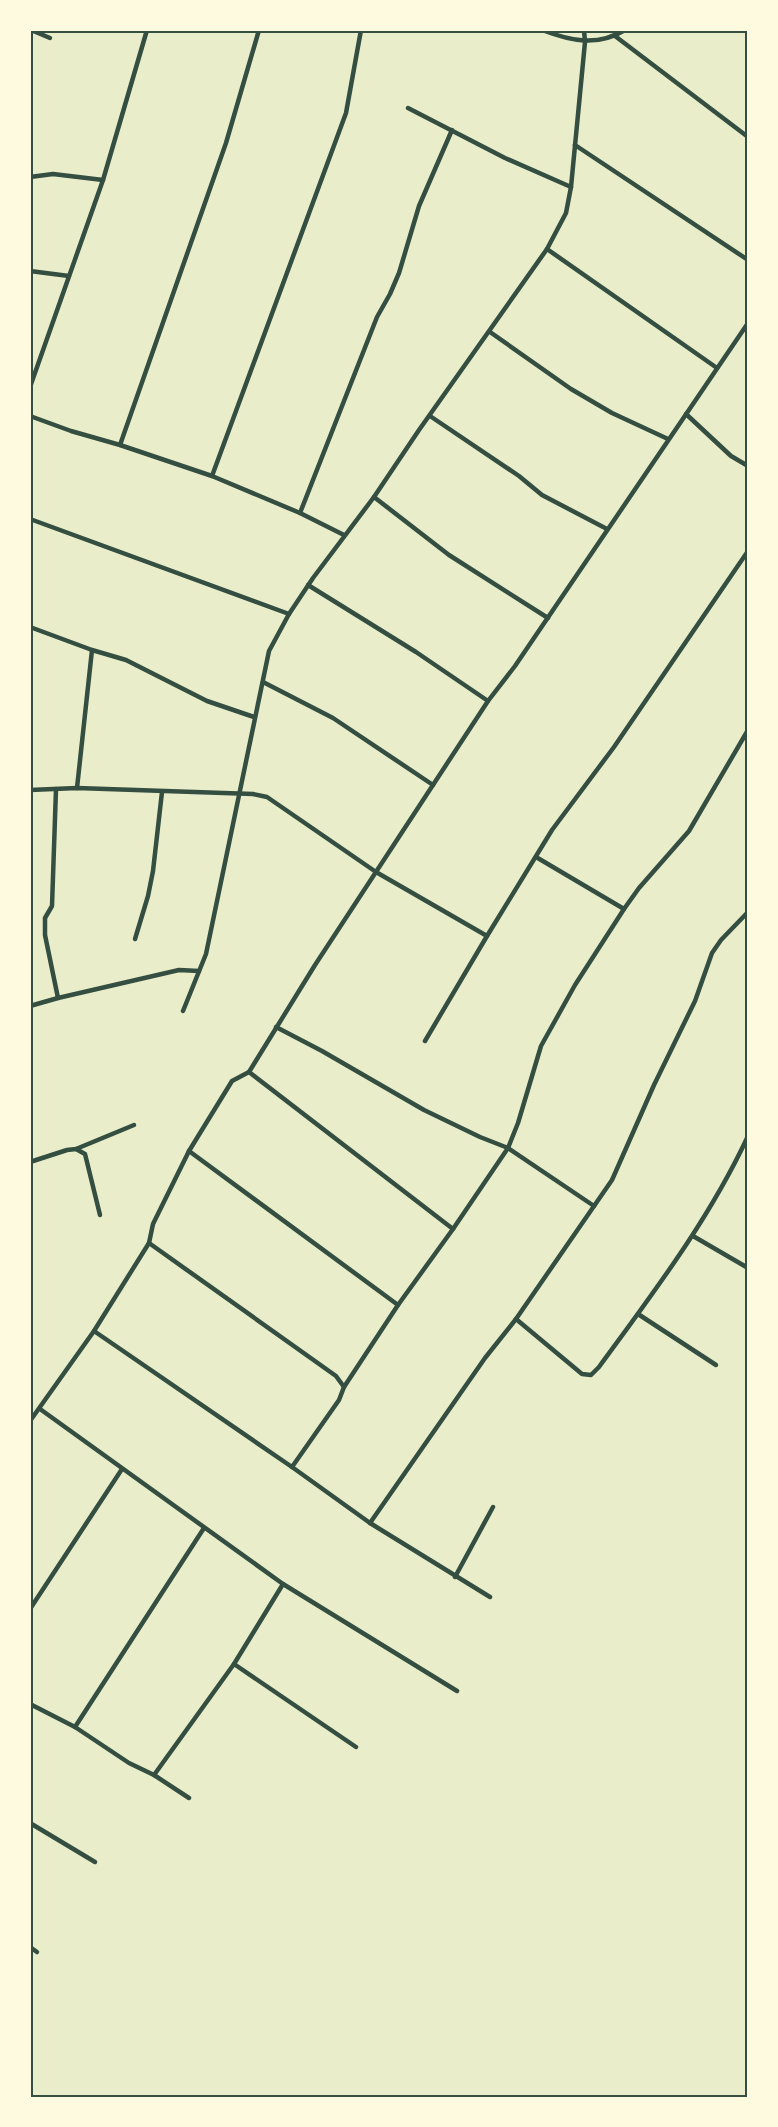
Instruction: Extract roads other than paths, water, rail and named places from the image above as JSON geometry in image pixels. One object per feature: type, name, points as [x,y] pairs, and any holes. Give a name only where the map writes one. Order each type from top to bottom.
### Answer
[{"type":"street","points":[[32,30],[50,38]]},
{"type":"street","points":[[30,387],[103,180],[147,30]]},
{"type":"street","points":[[120,445],[223,153],[259,30]]},
{"type":"street","points":[[212,476],[346,113],[361,30]]},
{"type":"street","points":[[542,30],[585,42],[615,36],[624,30]]},
{"type":"street","points":[[183,1011],[206,954],[268,651],[308,585],[374,497],[548,249],[566,213],[571,187],[585,42],[584,30]]},
{"type":"street","points":[[615,36],[748,137]]},
{"type":"street","points":[[408,108],[505,158],[571,187]]},
{"type":"street","points":[[300,513],[377,317],[399,273],[419,206],[452,130]]},
{"type":"street","points":[[575,145],[748,260]]},
{"type":"street","points":[[30,177],[53,174],[103,180]]},
{"type":"street","points":[[548,249],[717,368]]},
{"type":"street","points":[[30,272],[69,276]]},
{"type":"street","points":[[30,1422],[94,1331],[149,1243],[153,1224],[189,1150],[232,1082],[249,1072],[488,701],[548,618],[748,322]]},
{"type":"street","points":[[490,332],[572,389],[602,407],[668,439]]},
{"type":"street","points":[[686,414],[731,456],[748,466]]},
{"type":"street","points":[[30,416],[212,476],[300,513],[344,535]]},
{"type":"street","points":[[430,416],[519,476],[542,495],[607,529]]},
{"type":"street","points":[[374,497],[449,555],[548,618]]},
{"type":"street","points":[[30,519],[289,614]]},
{"type":"street","points":[[425,1041],[552,830],[614,747],[748,550]]},
{"type":"street","points":[[308,585],[416,651],[488,701]]},
{"type":"street","points":[[30,627],[126,660],[207,701],[254,717]]},
{"type":"street","points":[[77,789],[92,650]]},
{"type":"street","points":[[263,682],[333,718],[433,785]]},
{"type":"street","points":[[292,1467],[339,1400],[344,1387],[398,1305],[508,1148],[518,1123],[541,1046],[574,985],[639,888],[689,831],[748,730]]},
{"type":"street","points":[[56,789],[52,906],[45,918],[45,935],[58,998]]},
{"type":"street","points":[[30,790],[77,789],[253,794],[267,797],[376,872],[487,936]]},
{"type":"street","points":[[135,939],[153,871],[162,792]]},
{"type":"street","points":[[536,857],[624,909]]},
{"type":"street","points":[[370,1522],[485,1358],[516,1319],[612,1180],[695,1000],[712,953],[721,940],[748,912]]},
{"type":"street","points":[[30,1006],[179,970],[199,971]]},
{"type":"street","points":[[276,1027],[424,1110],[508,1148],[594,1206]]},
{"type":"street","points":[[249,1072],[453,1229]]},
{"type":"street","points":[[30,1162],[76,1149],[134,1125]]},
{"type":"street","points":[[516,1319],[582,1374],[591,1375],[638,1314],[693,1236],[732,1170],[748,1136]]},
{"type":"street","points":[[76,1149],[85,1154],[100,1215]]},
{"type":"street","points":[[189,1150],[398,1305]]},
{"type":"street","points":[[693,1236],[748,1268]]},
{"type":"street","points":[[149,1243],[336,1376],[344,1387]]},
{"type":"street","points":[[638,1314],[716,1365]]},
{"type":"street","points":[[94,1331],[370,1522],[490,1597]]},
{"type":"street","points":[[40,1409],[283,1584],[457,1691]]},
{"type":"street","points":[[30,1609],[122,1469]]},
{"type":"street","points":[[455,1577],[494,1507]]},
{"type":"street","points":[[75,1727],[204,1528]]},
{"type":"street","points":[[154,1775],[234,1664],[283,1584]]},
{"type":"street","points":[[234,1664],[356,1747]]},
{"type":"street","points":[[30,1704],[75,1727],[129,1763],[154,1775],[189,1798]]},
{"type":"street","points":[[30,1823],[95,1862]]},
{"type":"street","points":[[30,1947],[37,1952]]}]
